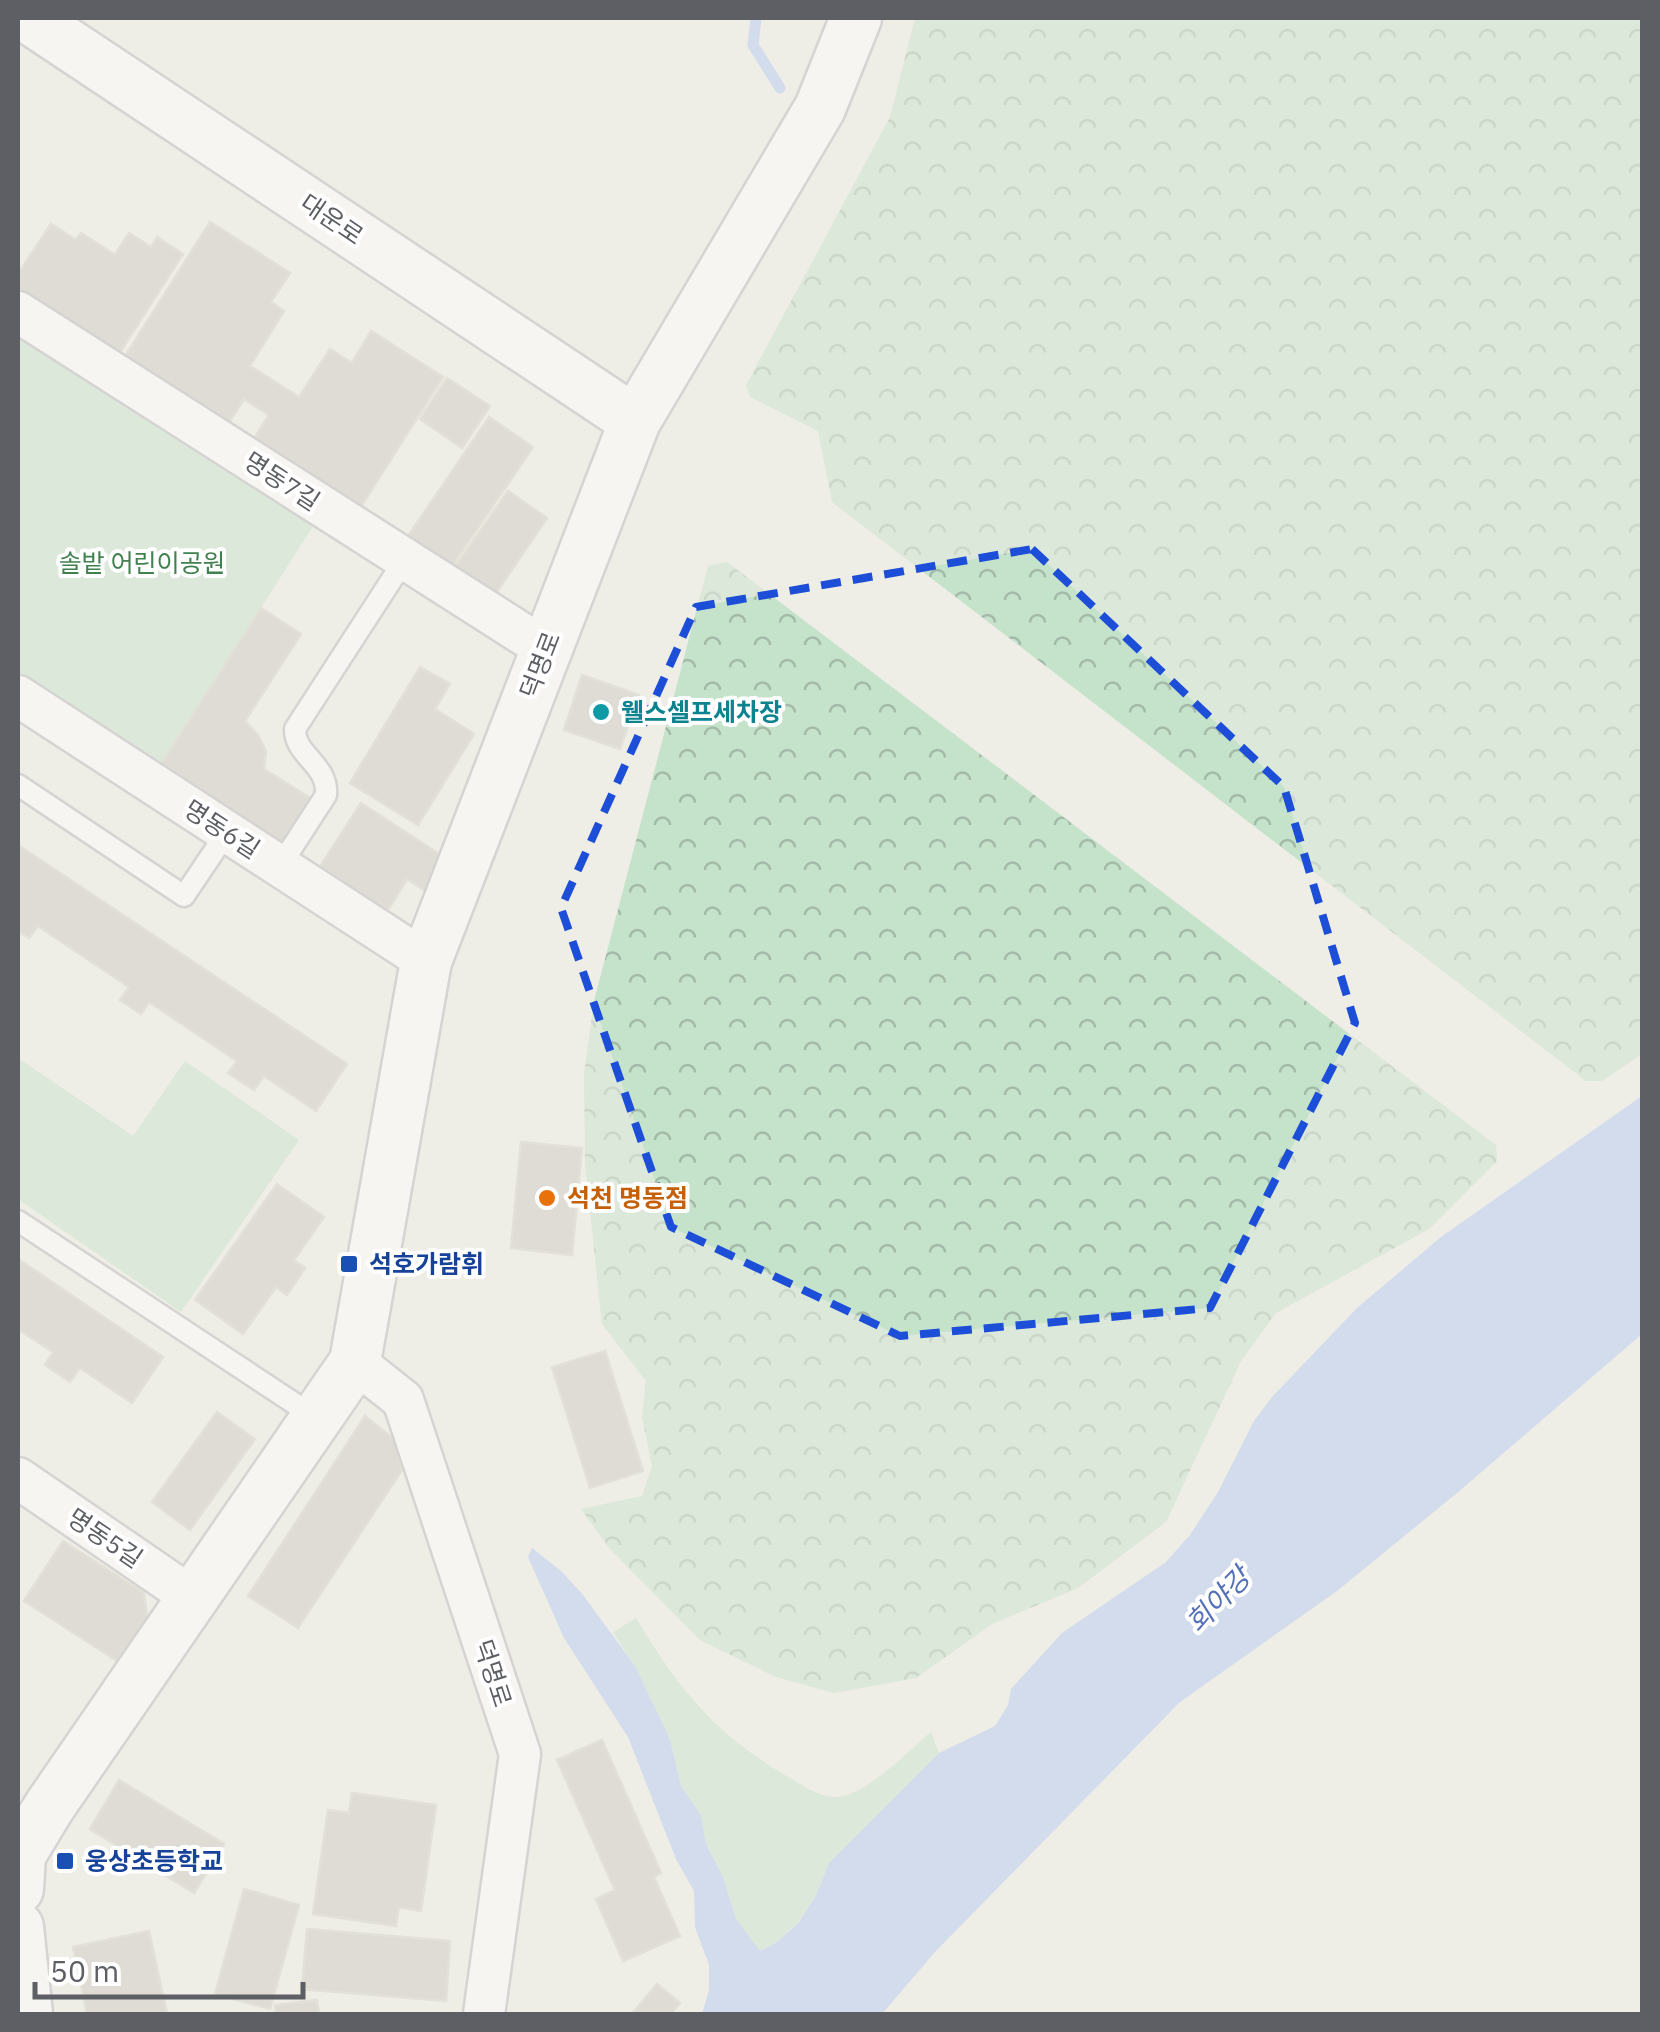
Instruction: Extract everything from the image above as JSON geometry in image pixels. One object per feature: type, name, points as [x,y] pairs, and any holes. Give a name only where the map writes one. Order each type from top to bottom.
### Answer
[{"type":"street","name":"대운로","points":[[29,18],[634,421]]},
{"type":"street","name":"덕명로","points":[[18,1866],[49,1807],[356,1362],[426,961],[634,421],[820,108],[856,18]]},
{"type":"street","name":"명동7길","points":[[18,312],[546,650]]},
{"type":"street","name":"명동6길","points":[[18,696],[426,961]]},
{"type":"street","name":"덕명로","points":[[356,1362],[403,1400],[520,1754],[484,2014]]},
{"type":"street","name":"명동5길","points":[[18,1478],[193,1598]]},
{"type":"street","points":[[18,1927],[26,2014]]},
{"type":"lane","points":[[280,866],[326,794],[327,783],[319,766],[296,741],[294,729],[405,559]]},
{"type":"lane","points":[[18,785],[184,896],[227,832]]},
{"type":"lane","points":[[18,1221],[315,1417]]},
{"type":"highlighted area","points":[[1032,549],[1284,787],[1355,1023],[1210,1308],[900,1336],[671,1227],[561,908],[696,607]]},
{"type":"green space","points":[[915,18],[1642,18],[1642,1054],[1602,1081],[1586,1081],[832,502],[818,431],[750,397],[746,385],[890,117]]},
{"type":"green space","name":"솔밭 어린이공원","points":[[32,335],[315,523],[157,771],[18,678],[18,337]]},
{"type":"green space","points":[[727,562],[1496,1145],[1497,1161],[1429,1229],[1276,1313],[1241,1361],[1166,1522],[1078,1588],[992,1624],[916,1678],[834,1693],[776,1677],[700,1640],[610,1549],[581,1509],[642,1496],[652,1466],[642,1417],[646,1381],[602,1324],[585,1164],[584,1074],[594,1001],[708,566]]},
{"type":"green space","points":[[18,1058],[133,1136],[185,1061],[299,1140],[181,1312],[18,1199]]},
{"type":"green space","points":[[636,1618],[684,1689],[719,1727],[762,1761],[812,1790],[837,1797],[861,1789],[931,1732],[939,1753],[829,1863],[816,1895],[799,1921],[777,1942],[759,1951],[736,1919],[723,1877],[706,1844],[701,1815],[681,1786],[670,1739],[613,1632]]},
{"type":"water","name":"회야강","points":[[1642,1096],[1642,1334],[1337,1591],[1180,1702],[935,1952],[882,2014],[702,2014],[709,1990],[709,1965],[695,1927],[694,1891],[676,1859],[628,1737],[564,1638],[528,1557],[532,1548],[583,1595],[635,1666],[670,1739],[681,1786],[701,1815],[706,1844],[723,1877],[736,1919],[760,1951],[799,1922],[829,1863],[939,1753],[995,1726],[1008,1705],[1011,1689],[1062,1633],[1166,1562],[1190,1535],[1218,1492],[1254,1421],[1272,1397],[1357,1308],[1441,1237]]},
{"type":"building","points":[[210,222],[290,273],[271,302],[284,311],[250,366],[299,397],[330,349],[352,363],[371,331],[443,377],[357,513],[250,445],[269,415],[244,399],[226,427],[122,361]]},
{"type":"building","points":[[51,224],[76,240],[81,233],[115,255],[129,233],[151,247],[157,237],[183,254],[117,357],[18,292],[18,274]]},
{"type":"building","points":[[447,378],[490,406],[462,448],[420,419]]},
{"type":"building","points":[[489,417],[533,447],[450,569],[406,539]]},
{"type":"building","points":[[508,491],[547,518],[492,599],[452,571]]},
{"type":"building","points":[[261,608],[301,634],[245,721],[266,751],[264,769],[313,800],[281,851],[157,771]]},
{"type":"building","points":[[420,667],[450,684],[435,709],[474,734],[418,825],[350,783]]},
{"type":"building","name":"웰스셀프세차장","points":[[582,675],[639,695],[620,749],[564,730]]},
{"type":"building","points":[[361,803],[447,859],[426,891],[407,879],[388,910],[370,899],[362,911],[312,879]]},
{"type":"building","points":[[18,845],[347,1064],[316,1111],[264,1076],[254,1090],[228,1073],[237,1061],[149,1002],[141,1014],[120,1000],[129,987],[38,926],[29,938],[18,931]]},
{"type":"building","name":"석천 명동점","points":[[521,1142],[582,1148],[572,1255],[511,1248]]},
{"type":"building","points":[[277,1184],[324,1217],[294,1260],[305,1268],[287,1295],[276,1287],[243,1334],[195,1300]]},
{"type":"building","points":[[18,1259],[163,1357],[132,1403],[80,1368],[70,1382],[45,1365],[53,1352],[18,1329]]},
{"type":"building","points":[[605,1351],[643,1471],[590,1488],[552,1367]]},
{"type":"building","points":[[217,1412],[255,1439],[190,1530],[152,1502]]},
{"type":"building","points":[[365,1416],[395,1440],[402,1470],[298,1628],[248,1596]]},
{"type":"building","points":[[63,1541],[144,1593],[149,1634],[128,1668],[24,1601]]},
{"type":"building","points":[[602,1740],[661,1873],[654,1877],[680,1936],[623,1961],[596,1899],[615,1890],[557,1760]]},
{"type":"building","points":[[119,1780],[224,1844],[194,1893],[90,1829]]},
{"type":"building","points":[[352,1793],[436,1805],[421,1911],[399,1907],[396,1926],[313,1914],[328,1810],[349,1813]]},
{"type":"building","points":[[244,1889],[299,1905],[270,2009],[215,1994]]},
{"type":"building","points":[[307,1929],[450,1941],[446,2001],[302,1989]]},
{"type":"building","points":[[149,1931],[167,2014],[87,2014],[73,1947]]},
{"type":"building","points":[[657,1984],[680,2003],[671,2014],[632,2014]]},
{"type":"building","points":[[317,2000],[319,2014],[276,2014],[275,2005]]},
{"type":"waterway","points":[[756,18],[753,45],[780,88]]},
{"type":"place","name":"웰스셀프세차장","points":[[601,712]]},
{"type":"place","name":"석천 명동점","points":[[547,1198]]},
{"type":"place","name":"석호가람휘","points":[[349,1264]]},
{"type":"place","name":"웅상초등학교","points":[[65,1861]]}]
